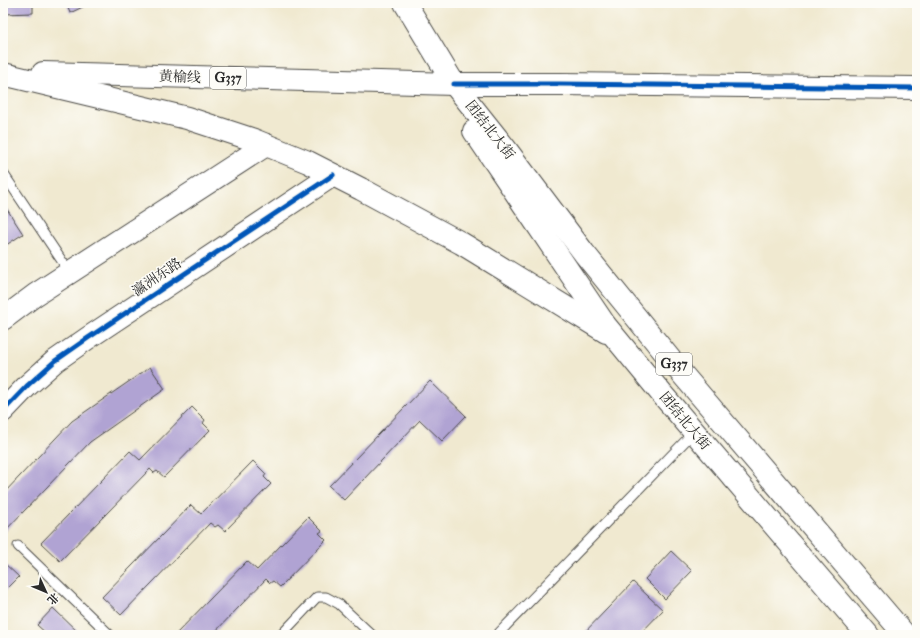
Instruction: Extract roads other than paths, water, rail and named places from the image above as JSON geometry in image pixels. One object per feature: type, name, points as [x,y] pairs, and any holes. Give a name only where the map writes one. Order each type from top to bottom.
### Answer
[{"type":"main road","points":[[405,3],[454,84]]},
{"type":"main road","name":"黄榆线","points":[[3,73],[454,84],[917,88]]},
{"type":"main road","name":"G337","points":[[3,73],[187,118],[266,145],[308,162],[461,243],[615,337]]},
{"type":"main road","name":"团结北大街","points":[[454,84],[470,124],[605,326],[868,635]]},
{"type":"main road","name":"团结北大街","points":[[454,84],[505,148],[584,253],[678,369],[905,635]]},
{"type":"main road","points":[[3,319],[35,295],[266,145]]},
{"type":"main road","name":"瀛洲东路","points":[[3,411],[28,385],[55,361],[333,175]]},
{"type":"lane","points":[[3,173],[70,272]]},
{"type":"lane","points":[[497,635],[694,432]]},
{"type":"lane","points":[[18,546],[110,635]]},
{"type":"lane","points":[[281,635],[317,597],[326,597],[339,604],[372,635]]}]
